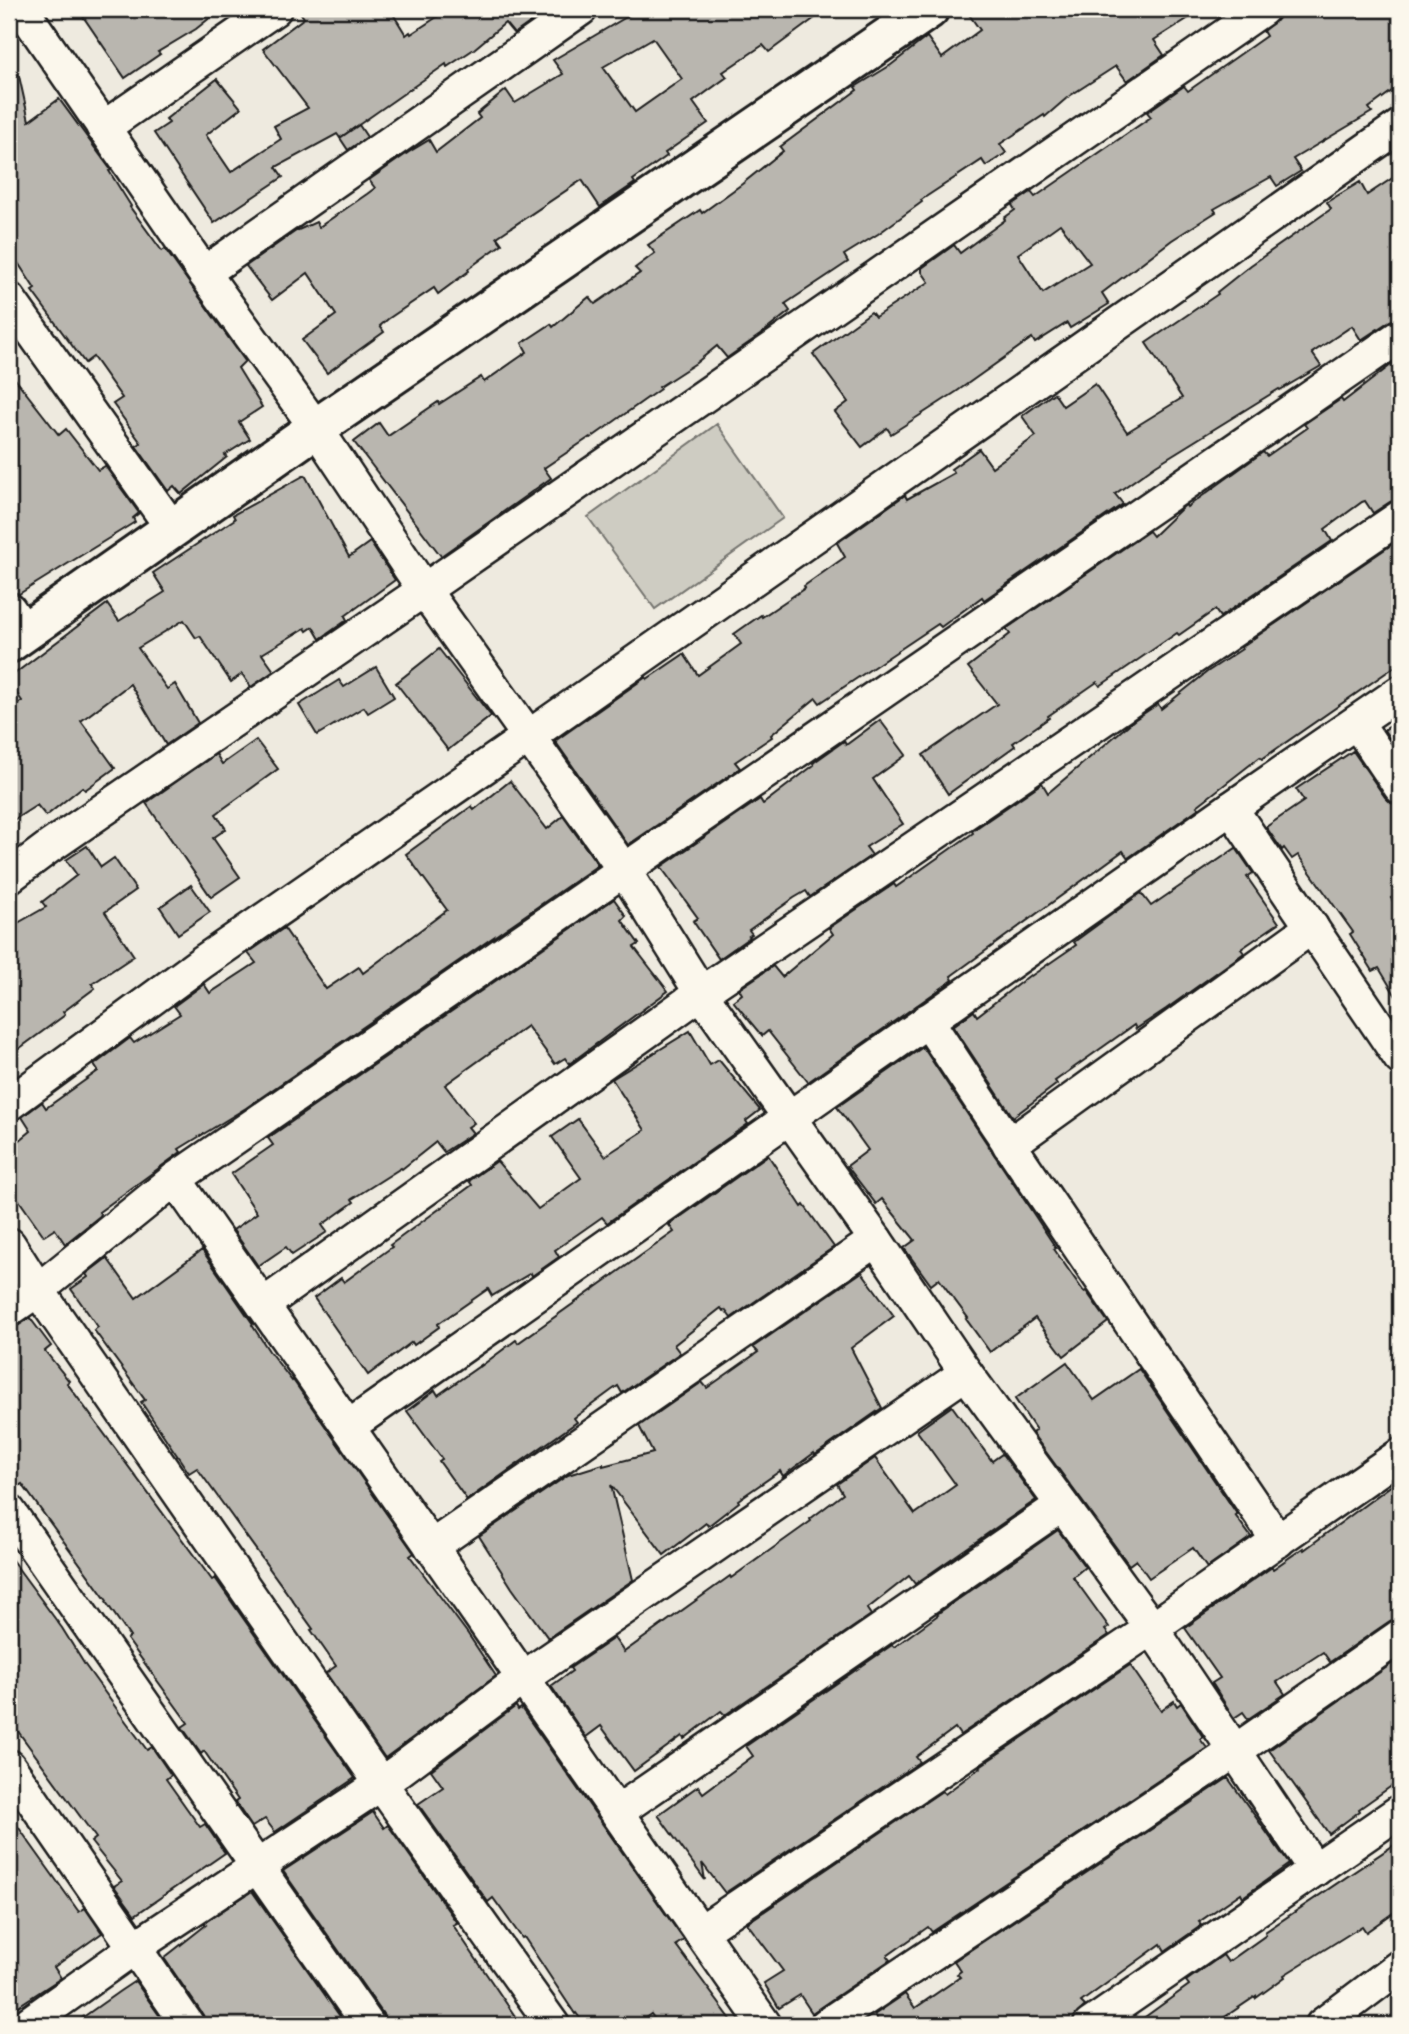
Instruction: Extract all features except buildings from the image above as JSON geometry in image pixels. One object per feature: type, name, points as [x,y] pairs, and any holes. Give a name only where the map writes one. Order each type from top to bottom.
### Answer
[{"type":"street","points":[[22,9],[204,273],[316,428],[424,590],[624,870],[701,993],[876,1240],[966,1373],[1152,1628],[1315,1870]]},
{"type":"street","points":[[103,128],[275,9]]},
{"type":"street","points":[[204,273],[581,9]]},
{"type":"street","points":[[14,628],[172,528],[929,9]]},
{"type":"street","points":[[9,877],[1262,9]]},
{"type":"street","points":[[9,1104],[201,963],[1400,126]]},
{"type":"street","points":[[9,299],[172,528]]},
{"type":"street","points":[[9,1310],[38,1290],[175,1180],[1400,336]]},
{"type":"street","points":[[263,1305],[701,993],[1400,517]]},
{"type":"street","points":[[348,1427],[1400,692]]},
{"type":"street","points":[[1356,723],[1400,787]]},
{"type":"street","points":[[1231,808],[1400,1058]]},
{"type":"street","points":[[1009,1145],[1312,927]]},
{"type":"street","points":[[927,1020],[1278,1541]]},
{"type":"street","points":[[175,1180],[765,2025]]},
{"type":"street","points":[[431,1547],[876,1240]]},
{"type":"street","points":[[9,1244],[38,1290],[381,1784],[553,2025]]},
{"type":"street","points":[[26,2025],[257,1864],[381,1784],[523,1678],[966,1373]]},
{"type":"street","points":[[700,1932],[1152,1628],[1400,1455]]},
{"type":"street","points":[[617,1812],[1062,1504]]},
{"type":"street","points":[[9,1511],[368,2025]]},
{"type":"street","points":[[826,2025],[1235,1751],[1400,1636]]},
{"type":"street","points":[[9,1766],[188,2025]]},
{"type":"street","points":[[1090,2025],[1400,1811]]},
{"type":"street","points":[[1322,2025],[1400,1966]]},
{"type":"shaded area","points":[[717,424],[783,518],[655,609],[588,517]]}]
